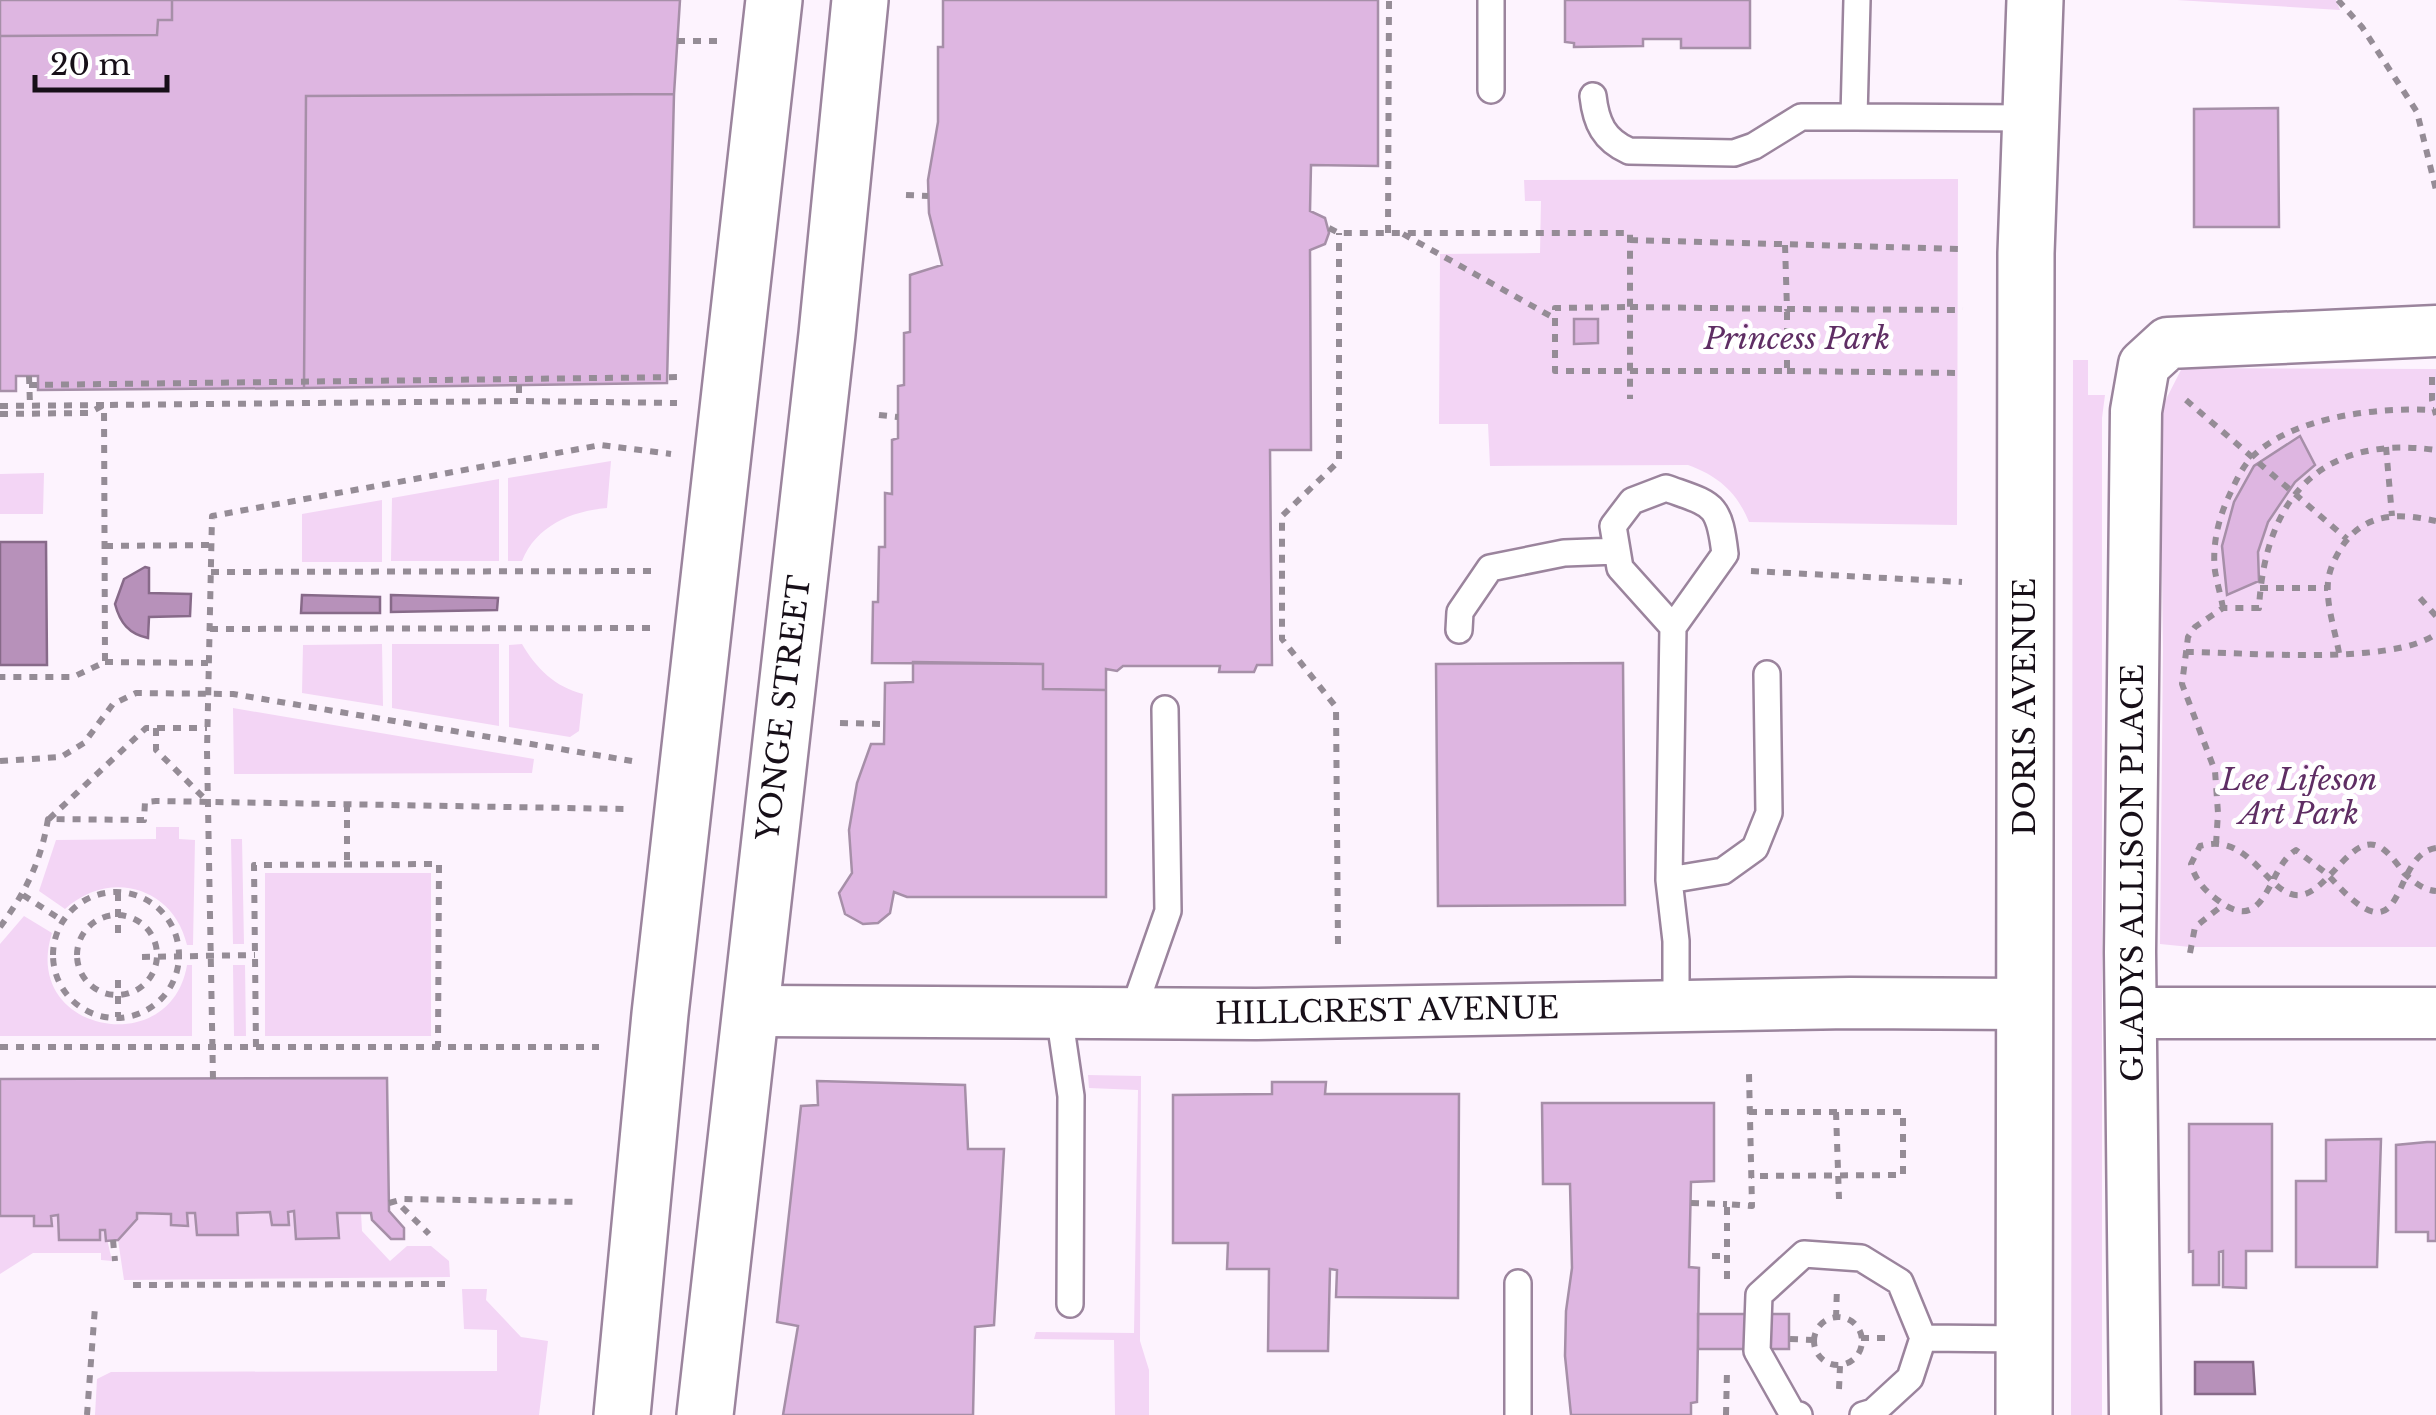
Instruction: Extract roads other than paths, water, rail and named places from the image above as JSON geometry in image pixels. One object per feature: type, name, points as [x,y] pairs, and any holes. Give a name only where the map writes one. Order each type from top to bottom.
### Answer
[{"type":"main road","points":[[622,1415],[660,1014],[774,0]]},
{"type":"main road","name":"YONGE STREET","points":[[705,1415],[827,334],[860,0]]},
{"type":"main road","name":"DORIS AVENUE","points":[[2024,1415],[2026,252],[2036,0]]},
{"type":"street","name":"GLADYS ALLISON PLACE","points":[[2134,1415],[2131,1013],[2136,412],[2156,354],[2434,350]]},
{"type":"street","name":"HILLCREST AVENUE","points":[[750,1012],[1132,1014],[2025,1004]]},
{"type":"street","points":[[2131,1013],[2436,1013]]},
{"type":"lane","points":[[1490,90],[1491,0]]},
{"type":"lane","points":[[1854,117],[1857,0]]},
{"type":"lane","points":[[1593,96],[1596,120],[1604,133],[1614,145],[1629,152],[1742,152],[1801,117],[2031,118]]},
{"type":"lane","points":[[1672,627],[1620,568],[1613,526],[1632,501],[1666,488],[1703,502],[1721,518],[1725,554],[1672,627],[1669,880],[1676,941],[1676,1007]]},
{"type":"lane","points":[[1459,630],[1460,612],[1490,568],[1564,553],[1617,551]]},
{"type":"lane","points":[[1669,880],[1723,870],[1754,848],[1769,813],[1768,674]]},
{"type":"lane","points":[[1132,1014],[1168,911],[1165,709]]},
{"type":"lane","points":[[1059,1014],[1070,1096],[1070,1304]]},
{"type":"lane","points":[[1799,1415],[1792,1414],[1757,1351],[1759,1296],[1804,1254],[1862,1258],[1900,1282],[1923,1338],[1910,1378],[1872,1412],[1863,1415]]},
{"type":"lane","points":[[1518,1284],[1518,1415]]},
{"type":"lane","points":[[1923,1338],[2024,1339]]},
{"type":"park label","name":"Princess Park","points":[[1797,339]]},
{"type":"park label","name":"Lee Lifeson Art Park","points":[[2299,797]]}]
